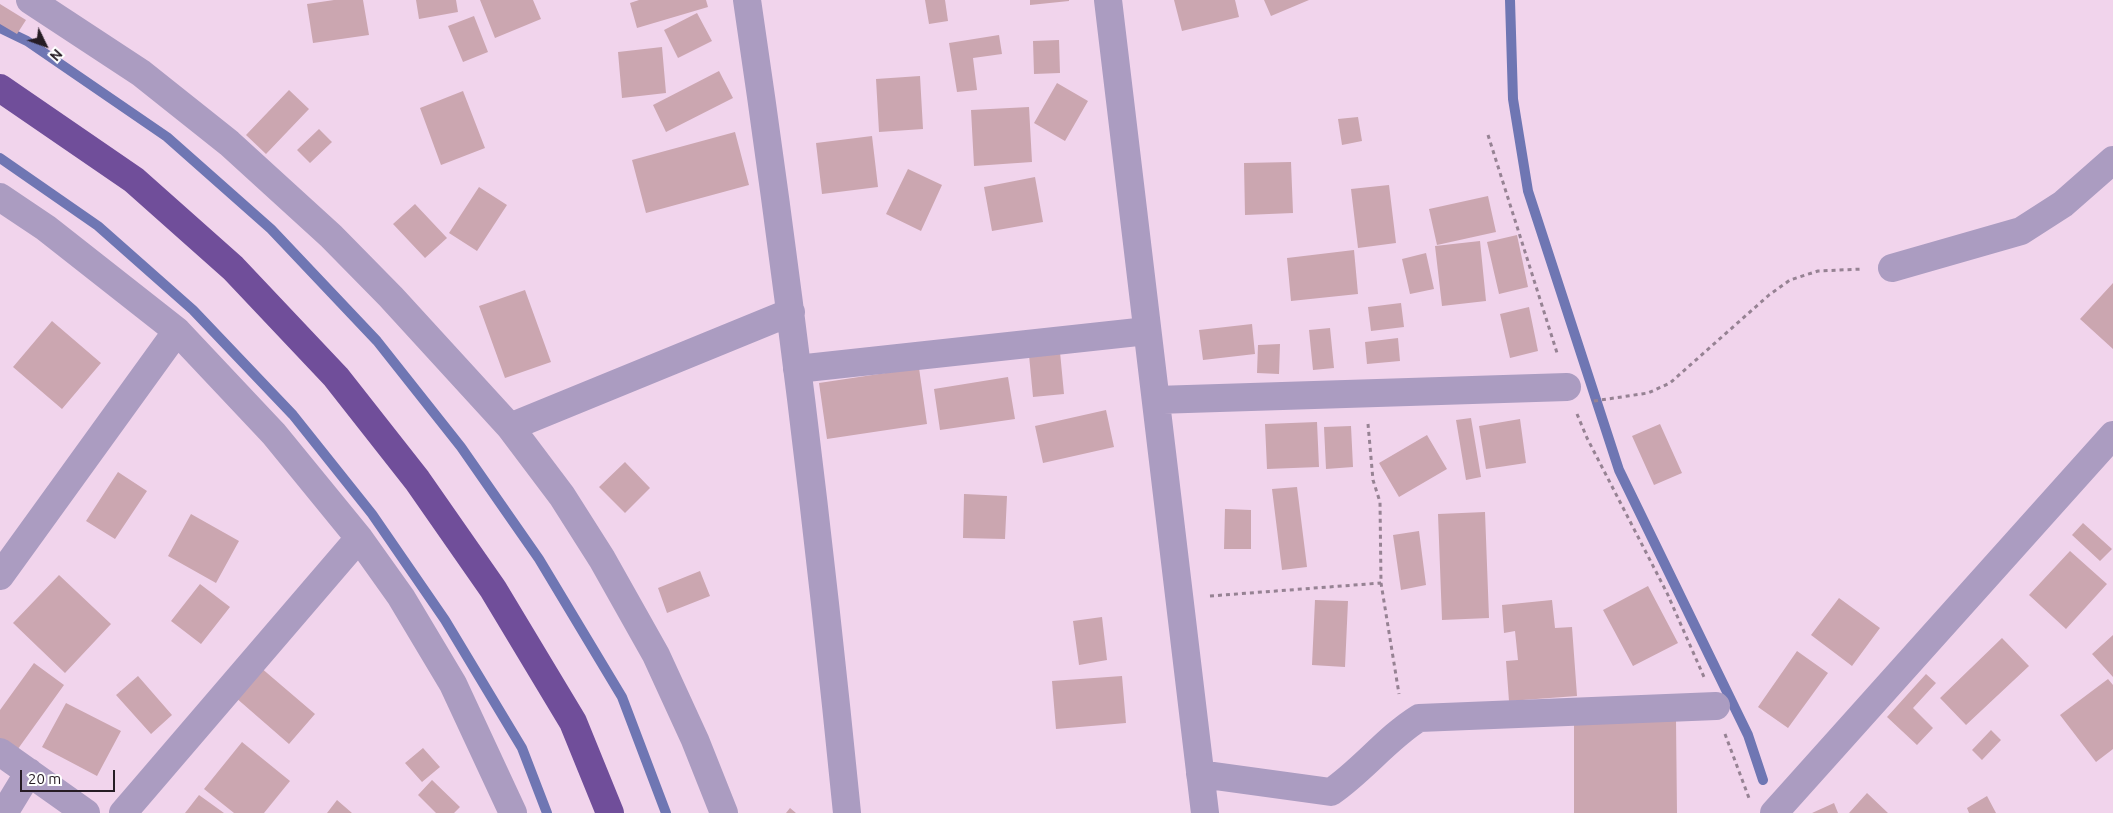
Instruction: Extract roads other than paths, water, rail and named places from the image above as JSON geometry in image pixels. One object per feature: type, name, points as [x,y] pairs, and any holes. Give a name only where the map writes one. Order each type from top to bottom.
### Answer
[{"type":"highway","points":[[0,88],[134,180],[233,268],[336,377],[417,480],[493,588],[573,722],[610,813]]},
{"type":"street","points":[[30,0],[141,73],[229,143],[331,236],[391,297],[510,426],[562,496],[602,560],[656,655],[695,740],[724,813]]},
{"type":"street","points":[[748,0],[791,312],[830,642],[847,813]]},
{"type":"street","points":[[1108,0],[1204,813]]},
{"type":"street","points":[[1892,268],[2022,230],[2063,204],[2113,160]]},
{"type":"street","points":[[0,197],[46,228],[178,331],[274,434],[359,538],[400,597],[453,684],[509,810]]},
{"type":"street","points":[[510,426],[791,312]]},
{"type":"street","points":[[0,576],[178,331]]},
{"type":"street","points":[[797,369],[1147,331]]},
{"type":"street","points":[[1156,400],[1567,387]]},
{"type":"street","points":[[1762,809],[2113,435]]},
{"type":"street","points":[[123,813],[359,538]]},
{"type":"street","points":[[1200,774],[1331,792],[1347,781],[1405,727],[1420,718],[1716,706]]},
{"type":"street","points":[[0,752],[86,813]]},
{"type":"street","points":[[4,813],[29,772]]},
{"type":"waterway","points":[[1510,0],[1513,99],[1528,191],[1619,470],[1748,735],[1763,780]]},
{"type":"waterway","points":[[0,28],[27,41],[167,137],[271,229],[377,341],[461,447],[539,559],[622,697],[666,813]]},
{"type":"waterway","points":[[0,158],[98,226],[193,310],[293,415],[372,514],[445,620],[522,748],[547,813]]}]
